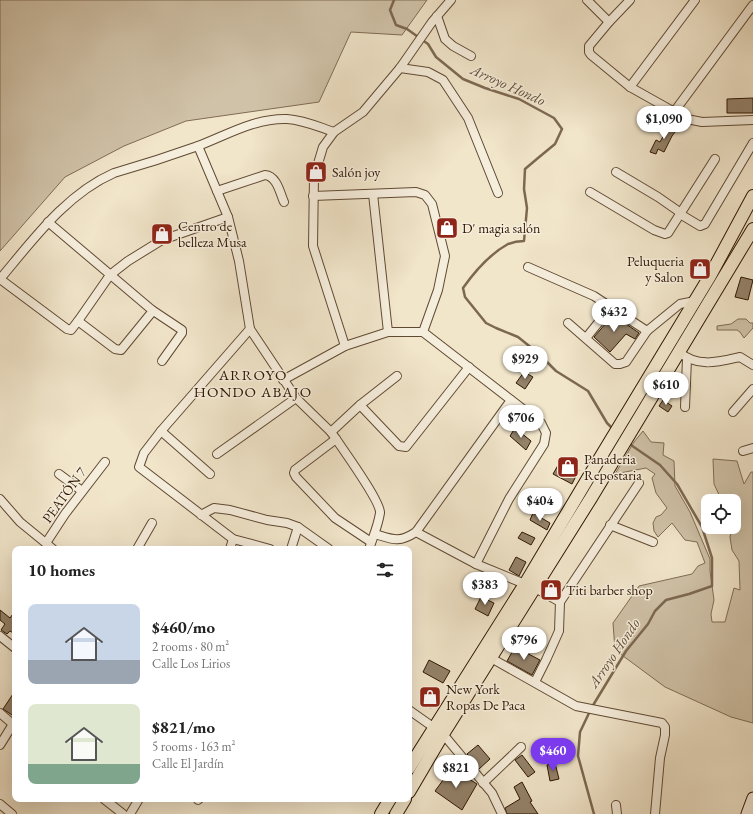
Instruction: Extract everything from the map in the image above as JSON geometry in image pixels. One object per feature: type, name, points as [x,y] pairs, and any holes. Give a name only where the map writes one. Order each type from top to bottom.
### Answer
[{"type":"main road","points":[[606,461],[638,395],[714,270],[753,196]]},
{"type":"main road","points":[[412,786],[438,731],[530,586],[606,461],[648,401],[683,356],[753,229]]},
{"type":"main road","points":[[412,764],[492,658],[530,586]]},
{"type":"main road","points":[[381,814],[388,802]]},
{"type":"main road","points":[[396,814],[403,802]]},
{"type":"street","points":[[345,346],[313,246],[314,177],[323,147],[334,132],[363,112],[400,68],[435,19],[451,0]]},
{"type":"street","points":[[587,0],[609,22]]},
{"type":"street","points":[[629,0],[589,46],[589,52],[591,55],[630,86],[687,119],[702,122],[753,120]]},
{"type":"street","points":[[630,86],[695,0]]},
{"type":"street","points":[[674,112],[753,4],[748,0]]},
{"type":"street","points":[[435,19],[445,39],[452,46],[471,56]]},
{"type":"street","points":[[400,68],[428,72],[444,80],[468,118],[498,193]]},
{"type":"street","points":[[228,217],[162,240],[128,261],[110,275],[71,330],[67,329],[0,279],[48,222],[89,187],[114,173],[198,146],[262,121],[287,119],[300,121],[334,132]]},
{"type":"street","points":[[616,172],[658,197],[700,226],[704,224],[753,143]]},
{"type":"street","points":[[198,146],[228,217],[239,262],[250,329],[296,398],[333,436],[368,486],[380,512],[372,542]]},
{"type":"street","points":[[590,192],[654,230],[662,234],[668,233],[715,159]]},
{"type":"street","points":[[217,191],[269,176],[274,180],[284,202]]},
{"type":"street","points":[[313,196],[416,192],[425,196],[432,204],[445,256],[438,290],[423,332]]},
{"type":"street","points":[[373,194],[388,332]]},
{"type":"street","points":[[48,222],[152,310],[182,330],[182,333],[162,361]]},
{"type":"street","points":[[528,267],[594,296],[647,331]]},
{"type":"street","points":[[568,323],[615,364],[620,364],[626,362],[647,331],[680,304],[694,301]]},
{"type":"street","points":[[586,338],[611,307]]},
{"type":"street","points":[[78,321],[115,349],[121,350],[152,312],[152,310]]},
{"type":"street","points":[[250,329],[161,431],[144,453],[139,466],[233,539],[259,546]]},
{"type":"street","points":[[283,380],[345,346],[388,332],[423,332],[541,423],[546,433],[544,444],[510,499],[476,564]]},
{"type":"street","points":[[685,407],[683,356],[700,362],[718,362],[740,357],[753,364]]},
{"type":"street","points":[[360,405],[399,446],[403,448],[406,447],[469,367]]},
{"type":"street","points":[[397,376],[360,405],[333,436],[295,470],[294,473],[296,477],[335,518],[372,542],[406,539],[416,532],[511,400]]},
{"type":"street","points":[[733,412],[753,389]]},
{"type":"street","points":[[217,454],[296,398]]},
{"type":"street","points":[[161,431],[210,474]]},
{"type":"street","points":[[743,451],[753,448]]},
{"type":"street","name":"PEATÓN 7","points":[[46,544],[65,514],[105,462]]},
{"type":"street","points":[[59,474],[82,491]]},
{"type":"street","points":[[535,682],[559,631],[560,602],[639,483]]},
{"type":"street","points":[[0,499],[20,522],[49,546]]},
{"type":"street","points":[[201,515],[214,508],[230,510],[267,520],[287,523],[298,527],[326,546]]},
{"type":"street","points":[[139,546],[152,523]]},
{"type":"street","points":[[610,525],[653,542]]},
{"type":"street","points":[[292,546],[298,527]]},
{"type":"street","points":[[416,532],[476,564],[530,586],[560,602]]},
{"type":"street","points":[[231,546],[233,539]]},
{"type":"street","points":[[0,636],[12,646]]},
{"type":"street","points":[[492,658],[580,707],[662,723],[665,726],[665,735],[660,758],[655,814]]},
{"type":"street","points":[[412,712],[438,731],[492,793],[502,814]]},
{"type":"street","points":[[0,713],[12,723]]},
{"type":"street","points":[[0,745],[12,728]]},
{"type":"street","points":[[483,783],[521,747]]},
{"type":"street","points":[[747,814],[753,798]]},
{"type":"street","points":[[108,802],[123,814]]},
{"type":"street","points":[[130,814],[137,802]]},
{"type":"street","points":[[0,804],[12,814]]},
{"type":"street","points":[[616,805],[617,814]]},
{"type":"shaded area","points":[[0,0],[427,0],[402,35],[351,32],[319,102],[186,121],[124,146],[65,177],[0,251]]},
{"type":"shaded area","points":[[738,319],[746,319],[750,323],[753,323],[753,328],[744,338],[737,330],[717,330],[717,326],[731,324]]},
{"type":"shaded area","points":[[643,431],[651,442],[664,443],[663,455],[674,461],[675,486],[690,512],[710,559],[714,600],[711,614],[712,622],[725,622],[734,588],[740,590],[739,561],[732,550],[730,537],[731,534],[741,534],[741,494],[719,494],[714,484],[713,459],[737,461],[744,484],[751,472],[753,472],[753,723],[731,717],[665,687],[615,650],[613,623],[639,586],[692,574],[698,566],[705,563],[697,542],[685,540],[672,523],[658,537],[654,531],[653,523],[656,517],[661,515],[667,508],[656,493],[652,478],[655,474],[646,468],[615,474],[634,442]]},
{"type":"building","points":[[753,98],[753,113],[727,113],[727,99]]},
{"type":"building","points":[[670,124],[678,128],[664,152],[658,149],[656,154],[650,152],[656,140],[660,142]]},
{"type":"building","points":[[741,277],[753,280],[748,300],[735,297]]},
{"type":"building","points":[[613,315],[639,333],[635,339],[626,334],[610,352],[594,337]]},
{"type":"building","points":[[524,372],[533,377],[525,389],[516,383]]},
{"type":"building","points":[[663,400],[672,406],[668,412],[659,406]]},
{"type":"building","points":[[515,428],[531,441],[526,450],[510,436]]},
{"type":"building","points":[[561,460],[579,470],[572,484],[553,474]]},
{"type":"building","points":[[533,513],[550,523],[547,530],[530,520]]},
{"type":"building","points":[[522,532],[535,538],[531,545],[518,538]]},
{"type":"building","points":[[516,557],[526,562],[519,576],[509,570]]},
{"type":"building","points":[[481,597],[494,603],[488,616],[475,609]]},
{"type":"building","points":[[0,610],[10,618],[12,615],[12,632],[10,631],[7,634],[1,630],[5,624],[0,620]]},
{"type":"building","points":[[515,647],[540,660],[532,675],[507,661]]},
{"type":"building","points":[[429,660],[450,671],[443,683],[423,672]]},
{"type":"building","points":[[426,692],[437,698],[431,708],[421,702]]},
{"type":"building","points":[[12,696],[12,715],[3,709]]},
{"type":"building","points":[[478,745],[490,759],[479,769],[467,754]]},
{"type":"building","points":[[522,755],[535,772],[528,777],[515,760]]},
{"type":"building","points":[[555,763],[559,779],[550,781],[547,765]]},
{"type":"building","points":[[452,768],[477,784],[462,810],[435,791]]},
{"type":"building","points":[[522,782],[532,801],[530,802],[538,814],[507,814],[505,808],[520,799],[514,787]]},
{"type":"waterway","name":"Arroyo Hondo","points":[[394,0],[390,10],[396,25],[407,29],[428,44],[436,57],[463,79],[519,99],[554,118],[562,129],[555,144],[525,169],[524,189],[527,208],[524,241],[508,244],[501,248],[478,269],[463,288],[465,297],[486,323],[518,337],[538,353],[556,371],[588,391],[607,423],[613,429]]},
{"type":"waterway","name":"Arroyo Hondo","points":[[592,707],[626,651],[648,624],[655,611],[666,600],[712,586],[712,558],[702,527],[677,484],[660,465],[628,443]]},
{"type":"waterway","name":"Arroyo Hondo","points":[[590,711],[580,732],[578,756],[594,814]]},
{"type":"place","name":"Salón joy","points":[[316,172]]},
{"type":"place","name":"D' magia salón","points":[[447,228]]},
{"type":"place","name":"Centro de belleza Musa","points":[[162,234]]},
{"type":"place","name":"Peluqueria y Salon","points":[[700,269]]},
{"type":"place","name":"Panaderia Repostaria","points":[[568,467]]},
{"type":"place","name":"Titi barber shop","points":[[551,590]]},
{"type":"place","name":"New York Ropas De Paca","points":[[430,697]]},
{"type":"district","name":"ARROYO HONDO ABAJO","points":[[253,384]]}]
